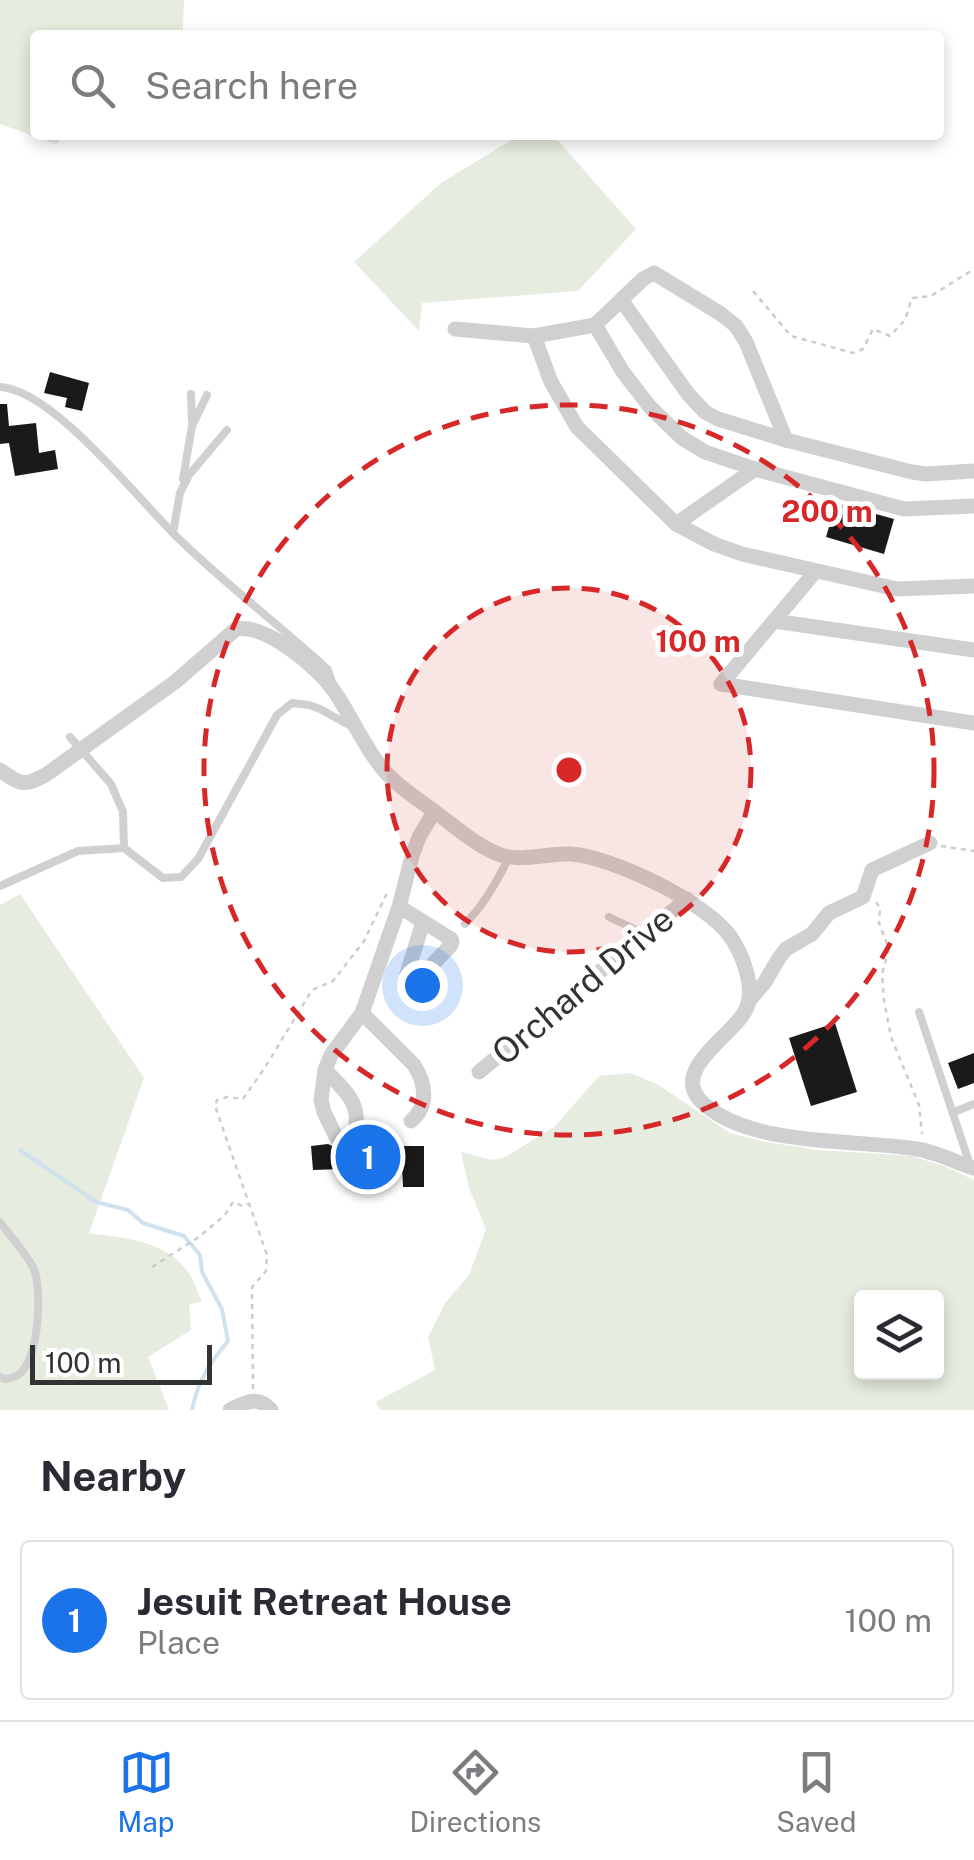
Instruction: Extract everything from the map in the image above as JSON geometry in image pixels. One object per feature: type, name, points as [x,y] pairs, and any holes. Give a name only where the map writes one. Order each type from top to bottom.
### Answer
[{"type":"street","points":[[456,328],[534,336],[595,325],[654,273],[736,326],[786,440]]},
{"type":"street","points":[[622,301],[696,405],[718,419],[912,472],[974,471]]},
{"type":"street","points":[[595,325],[650,407],[682,438],[705,452],[904,509],[974,506]]},
{"type":"street","points":[[534,336],[576,427],[676,524],[742,554],[896,589],[974,586]]},
{"type":"street","points":[[676,524],[755,469]]},
{"type":"street","points":[[815,572],[721,684],[974,723]]},
{"type":"street","points":[[774,621],[974,650]]},
{"type":"street","points":[[0,770],[25,784],[47,774],[175,682],[236,629],[252,628],[305,661],[332,687],[382,768],[408,792],[491,852],[509,856],[571,854],[596,860],[686,900],[720,923],[742,958],[748,1002]]},
{"type":"street","points":[[336,1136],[322,1100],[325,1070],[331,1055],[362,1013],[420,837],[434,812]]},
{"type":"street","points":[[930,843],[872,870],[863,898],[828,913],[812,934],[786,949],[742,1015],[696,1068],[693,1077],[696,1092],[708,1108],[734,1122],[774,1134],[923,1150],[972,1168]]},
{"type":"street","name":"Orchard Drive","points":[[479,1072],[686,900]]},
{"type":"street","points":[[398,907],[423,922]]},
{"type":"street","points":[[362,1013],[420,1075],[424,1101],[411,1122]]},
{"type":"street","points":[[325,1070],[355,1104],[356,1123]]},
{"type":"street","points":[[230,1410],[254,1400],[264,1402],[271,1410]]},
{"type":"lane","points":[[0,388],[16,389],[51,409],[173,533],[328,670],[332,687]]},
{"type":"lane","points":[[173,533],[192,426],[190,394]]},
{"type":"lane","points":[[192,426],[207,395]]},
{"type":"lane","points":[[180,493],[188,475],[227,430]]},
{"type":"lane","points":[[0,886],[78,851],[124,848],[163,878],[181,877],[198,859],[276,714],[292,703],[309,705],[358,729]]},
{"type":"lane","points":[[70,737],[111,784],[123,812],[124,848]]},
{"type":"lane","points":[[464,924],[479,910],[509,856]]},
{"type":"lane","points":[[609,916],[645,934]]},
{"type":"lane","points":[[919,1012],[972,1168]]},
{"type":"lane","points":[[954,1112],[974,1104]]},
{"type":"lane","points":[[0,1222],[35,1270],[39,1299],[29,1362],[19,1375],[0,1377]]},
{"type":"path","points":[[753,290],[790,336],[853,353],[864,349],[873,329],[890,336],[905,320],[912,298],[930,296],[974,269]]},
{"type":"path","points":[[930,843],[974,851]]},
{"type":"path","points":[[866,889],[880,908],[880,923],[889,949],[882,974],[884,1000],[891,1037],[919,1105],[923,1150]]},
{"type":"path","points":[[254,1400],[252,1287],[266,1270],[267,1255],[217,1100],[242,1099],[312,990],[333,981],[364,941],[386,894]]},
{"type":"path","points":[[152,1267],[199,1236],[225,1215],[234,1202],[249,1204]]},
{"type":"shaded area","points":[[0,0],[184,0],[183,30],[30,30],[30,135],[0,124]]},
{"type":"shaded area","points":[[512,140],[557,140],[636,229],[578,291],[422,303],[419,331],[354,262],[441,183]]},
{"type":"shaded area","points":[[20,894],[144,1078],[89,1233],[152,1246],[174,1258],[190,1275],[202,1302],[189,1304],[191,1330],[148,1357],[169,1410],[0,1410],[0,905]]},
{"type":"shaded area","points":[[630,1073],[657,1084],[730,1133],[819,1150],[912,1156],[974,1180],[974,1410],[380,1410],[376,1402],[435,1370],[428,1337],[445,1303],[469,1275],[486,1229],[469,1188],[461,1152],[493,1160],[505,1157],[554,1127],[599,1076]]},
{"type":"building","points":[[50,372],[89,383],[82,411],[65,407],[67,398],[44,393]]},
{"type":"building","points":[[0,404],[7,404],[9,426],[36,423],[39,453],[55,450],[58,469],[15,476],[9,443],[0,444]]},
{"type":"building","points":[[836,503],[894,519],[884,554],[826,537]]},
{"type":"building","points":[[835,1023],[857,1092],[811,1106],[789,1038]]},
{"type":"building","points":[[974,1053],[974,1083],[958,1089],[948,1063]]},
{"type":"building","points":[[400,1138],[402,1146],[424,1146],[424,1187],[403,1187],[402,1167],[313,1170],[311,1146],[328,1144],[336,1148],[346,1143]]},
{"type":"waterway","points":[[20,1150],[96,1202],[128,1210],[143,1223],[184,1236],[200,1255],[202,1272],[222,1309],[228,1341],[205,1373],[192,1410]]},
{"type":"place","name":"Jesuit Retreat House","points":[[368,1157]]}]
